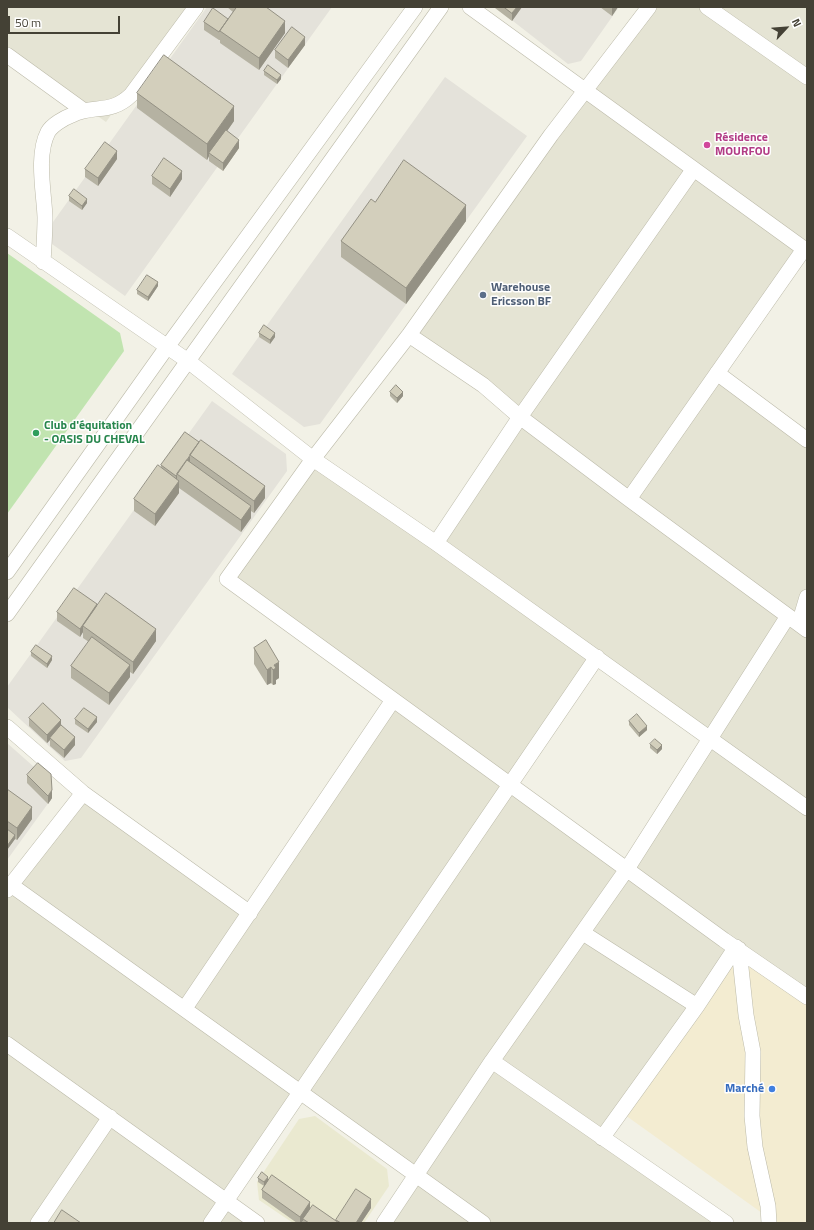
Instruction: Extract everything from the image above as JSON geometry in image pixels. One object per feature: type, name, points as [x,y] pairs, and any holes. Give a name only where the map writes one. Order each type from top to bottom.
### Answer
[{"type":"street","points":[[43,262],[45,217],[42,186],[43,148],[48,132],[57,123],[83,110],[112,107],[122,104],[196,7]]},
{"type":"street","points":[[7,572],[167,347],[415,7]]},
{"type":"street","points":[[7,614],[441,7]]},
{"type":"street","points":[[470,7],[584,92],[806,250],[628,499]]},
{"type":"street","points":[[650,7],[532,161],[409,335],[313,459],[227,579],[509,784],[807,997]]},
{"type":"street","points":[[707,7],[807,77]]},
{"type":"street","points":[[7,55],[83,110]]},
{"type":"street","points":[[436,543],[520,417],[693,170]]},
{"type":"street","points":[[7,236],[188,361],[313,459],[436,543],[807,808]]},
{"type":"street","points":[[409,335],[482,385],[520,417],[628,499],[798,623]]},
{"type":"street","points":[[717,373],[807,440]]},
{"type":"street","points":[[384,1223],[492,1061],[627,869],[709,738],[798,623],[807,597]]},
{"type":"street","points":[[211,1223],[597,657]]},
{"type":"street","points":[[185,1008],[393,700]]},
{"type":"street","points":[[7,727],[83,793],[250,913]]},
{"type":"street","points":[[83,793],[9,888],[185,1008],[483,1223]]},
{"type":"street","points":[[583,933],[697,1006]]},
{"type":"street","points":[[602,1138],[737,948]]},
{"type":"street","points":[[737,948],[746,1015],[753,1052],[752,1116],[755,1147],[768,1206],[769,1223]]},
{"type":"street","points":[[7,1044],[257,1223]]},
{"type":"street","points":[[492,1061],[726,1223]]},
{"type":"street","points":[[38,1223],[110,1117]]},
{"type":"shaded area","points":[[7,7],[188,7],[106,122],[7,52]]},
{"type":"shaded area","points":[[207,7],[332,7],[125,296],[52,244],[48,229]]},
{"type":"shaded area","points":[[495,7],[619,7],[581,61],[568,64]]},
{"type":"shaded area","points":[[639,7],[807,7],[807,251],[717,373],[807,440],[807,1000],[738,950],[606,1141],[723,1223],[384,1223],[416,1175],[300,1092],[226,1201],[257,1223],[7,1223],[7,890],[83,793],[249,913],[393,701],[233,584],[318,457],[436,541],[518,415],[407,333],[579,87]],"holes":[[[597,657],[709,738],[627,869],[509,784]]]},
{"type":"shaded area","points":[[445,77],[527,136],[320,424],[304,427],[232,374]]},
{"type":"shaded area","points":[[212,401],[286,454],[287,471],[81,758],[65,761],[7,707],[7,687]]},
{"type":"shaded area","points":[[7,743],[51,782],[52,798],[7,860]]},
{"type":"shaded area","points":[[738,950],[807,1000],[807,1223],[776,1223],[625,1115]]},
{"type":"shaded area","points":[[315,1116],[387,1169],[389,1186],[364,1223],[293,1223],[259,1200],[257,1182],[299,1119]]},
{"type":"green space","name":"Club d'équitation - OASIS DU CHEVAL","points":[[7,253],[120,333],[124,351],[7,514]]},
{"type":"building","points":[[237,7],[266,7],[285,21],[259,58],[220,31]]},
{"type":"building","points":[[504,7],[517,7],[512,13]]},
{"type":"building","points":[[213,8],[228,19],[219,32],[204,22]]},
{"type":"building","points":[[292,27],[305,37],[288,60],[275,50]]},
{"type":"building","points":[[164,55],[234,106],[207,144],[137,93]]},
{"type":"building","points":[[268,65],[281,75],[277,80],[264,71]]},
{"type":"building","points":[[226,130],[239,140],[223,163],[209,153]]},
{"type":"building","points":[[105,142],[117,151],[98,178],[85,169]]},
{"type":"building","points":[[164,158],[182,171],[170,189],[152,176]]},
{"type":"building","points":[[404,160],[466,205],[406,288],[341,241],[371,199],[375,202]]},
{"type":"building","points":[[74,189],[87,199],[82,206],[69,196]]},
{"type":"building","points":[[147,275],[158,282],[148,297],[137,290]]},
{"type":"building","points":[[264,325],[275,333],[270,340],[259,333]]},
{"type":"building","points":[[396,385],[403,392],[397,398],[390,392]]},
{"type":"building","points":[[185,432],[199,442],[176,476],[161,465]]},
{"type":"building","points":[[201,440],[265,486],[254,501],[190,455]]},
{"type":"building","points":[[187,460],[251,506],[241,520],[177,474]]},
{"type":"building","points":[[158,465],[179,481],[155,514],[134,499]]},
{"type":"building","points":[[74,588],[97,604],[80,629],[57,612]]},
{"type":"building","points":[[106,593],[156,629],[133,662],[83,626]]},
{"type":"building","points":[[92,637],[130,665],[109,693],[71,666]]},
{"type":"building","points":[[266,640],[279,662],[274,665],[276,668],[273,670],[271,667],[267,670],[254,648]]},
{"type":"building","points":[[36,645],[52,656],[47,664],[31,652]]},
{"type":"building","points":[[43,703],[61,720],[47,735],[29,718]]},
{"type":"building","points":[[84,708],[97,717],[88,729],[75,719]]},
{"type":"building","points":[[637,714],[647,726],[639,733],[629,721]]},
{"type":"building","points":[[61,725],[75,737],[64,750],[50,738]]},
{"type":"building","points":[[655,739],[662,745],[657,750],[650,744]]},
{"type":"building","points":[[38,763],[51,774],[52,790],[48,796],[27,775]]},
{"type":"building","points":[[7,789],[32,807],[17,828],[7,821]]},
{"type":"building","points":[[7,829],[15,835],[7,846]]},
{"type":"building","points":[[262,1172],[268,1177],[264,1182],[258,1178]]},
{"type":"building","points":[[272,1175],[310,1202],[300,1217],[262,1190]]},
{"type":"building","points":[[356,1189],[371,1199],[356,1223],[341,1223],[336,1220]]},
{"type":"building","points":[[313,1205],[339,1223],[309,1223],[303,1219]]},
{"type":"building","points":[[62,1210],[81,1223],[54,1223]]},
{"type":"place","name":"Résidence MOURFOU","points":[[707,145]]},
{"type":"place","name":"Warehouse Ericsson BF","points":[[483,295]]},
{"type":"place","name":"Club d'équitation - OASIS DU CHEVAL","points":[[36,433]]},
{"type":"place","name":"Marché","points":[[772,1089]]}]
